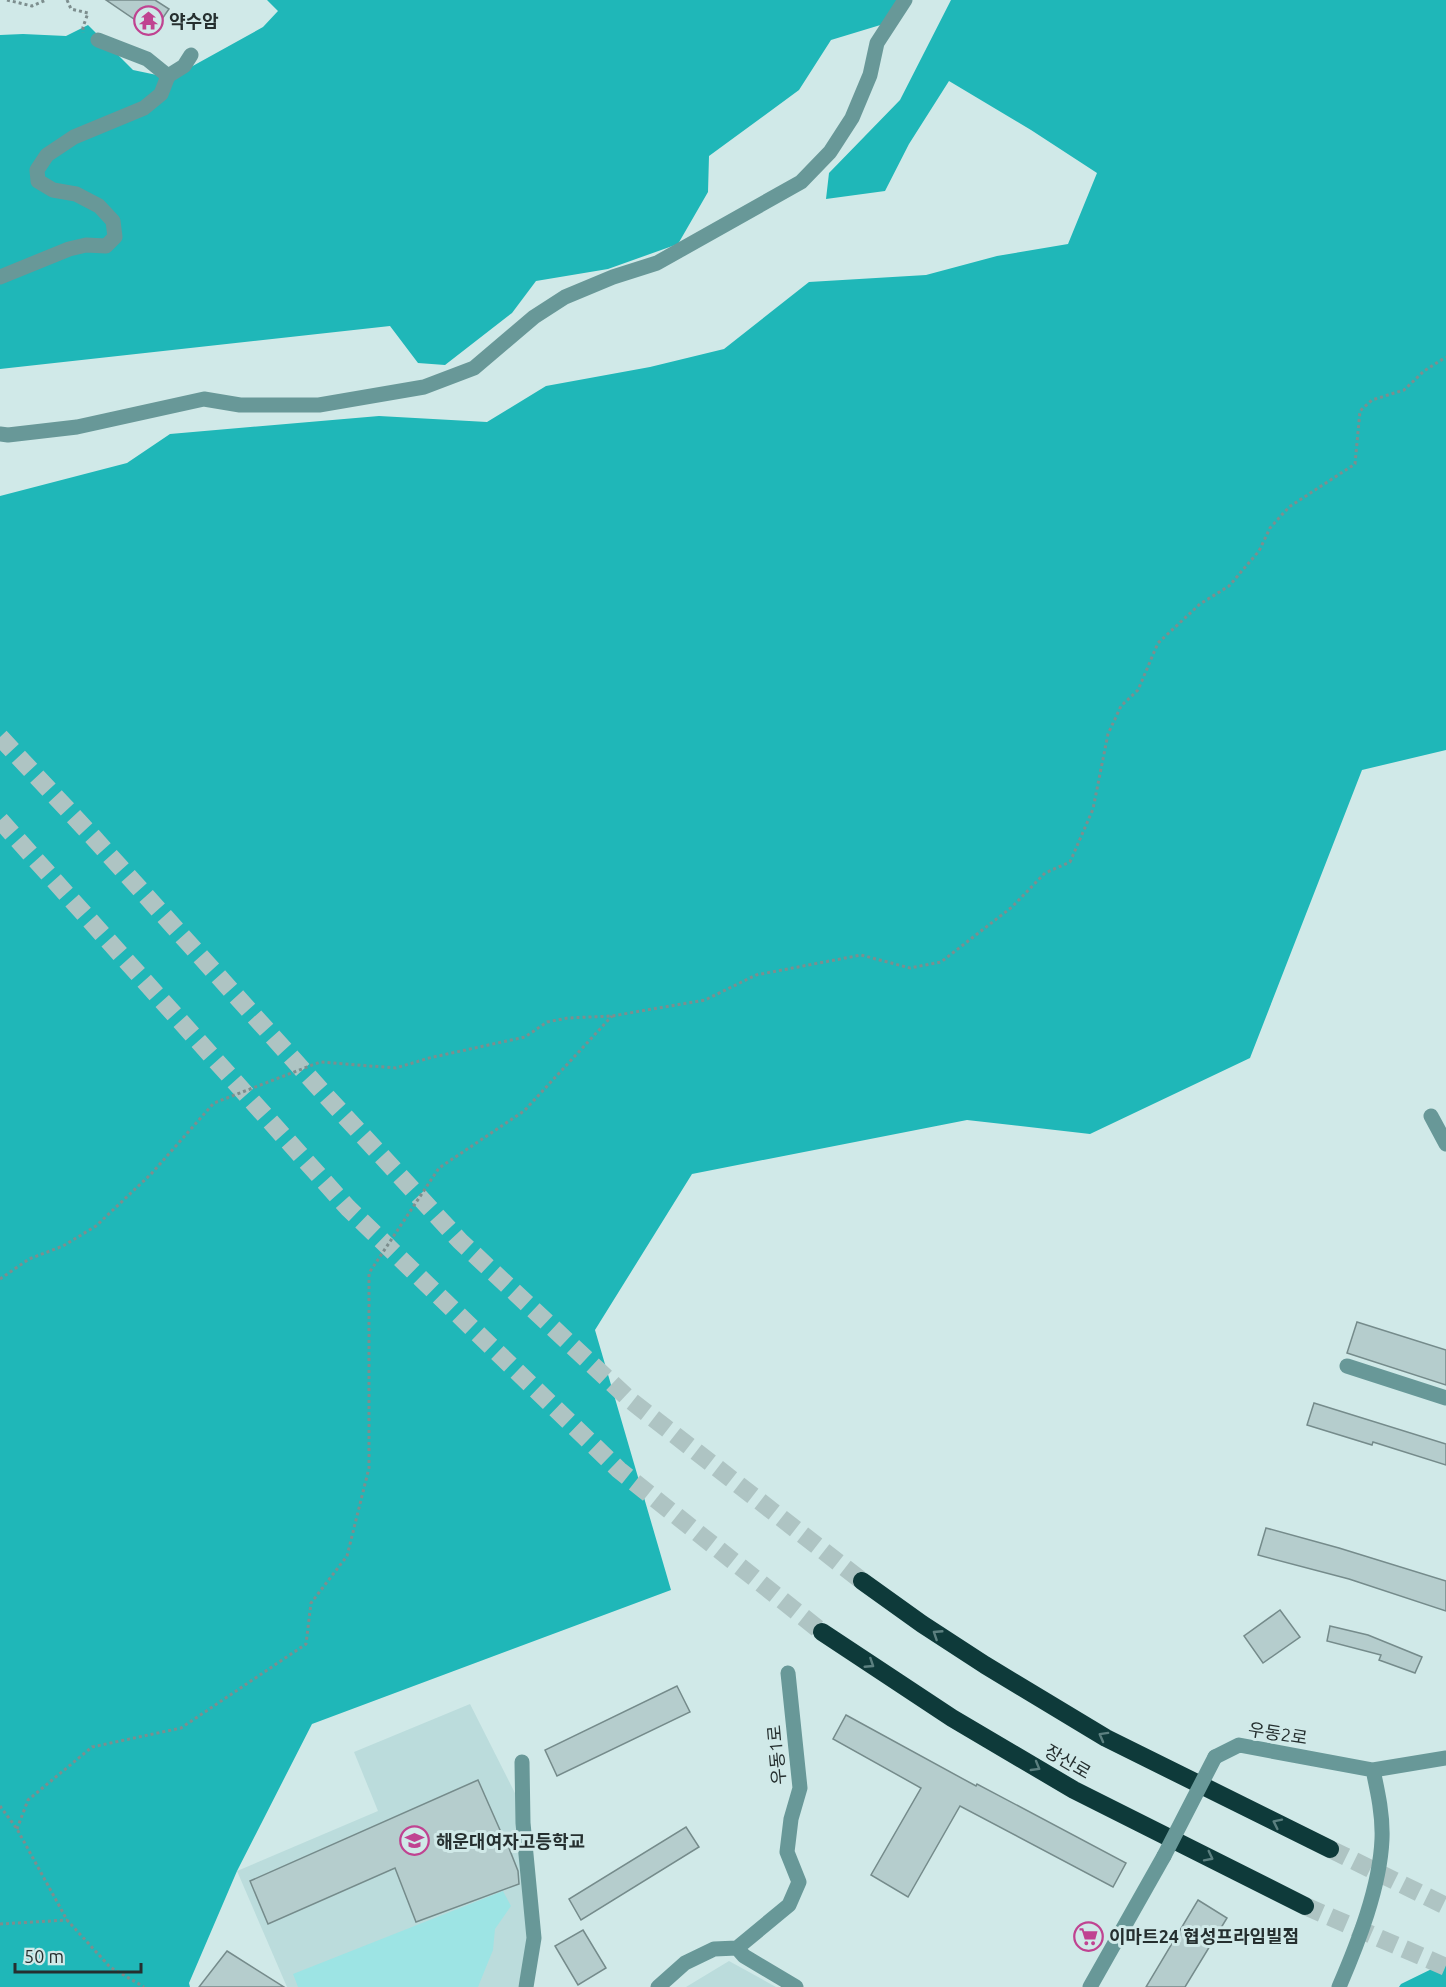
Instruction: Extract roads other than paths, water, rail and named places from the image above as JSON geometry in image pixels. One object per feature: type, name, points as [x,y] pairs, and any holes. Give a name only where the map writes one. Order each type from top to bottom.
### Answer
[{"type":"highway","points":[[862,1581],[985,1665],[1106,1738],[1330,1849]]},
{"type":"highway","name":"장산로","points":[[822,1632],[952,1718],[1074,1790],[1305,1906]]},
{"type":"street","points":[[0,434],[77,428],[204,399],[240,405],[319,405],[424,387],[474,368],[534,316],[565,297],[676,254],[801,182],[830,152],[852,118],[870,75],[877,43],[905,0]]},
{"type":"street","points":[[98,40],[147,59],[168,76]]},
{"type":"street","points":[[0,277],[86,244],[106,246],[115,237],[113,221],[99,206],[76,194],[53,190],[39,181],[37,170],[47,155],[74,137],[144,108],[161,94],[168,76],[184,66],[191,55]]},
{"type":"street","points":[[1431,1116],[1446,1144]]},
{"type":"street","points":[[1347,1366],[1446,1398]]},
{"type":"street","name":"우동1로","points":[[737,1948],[789,1905],[799,1882],[787,1852],[791,1819],[800,1788],[788,1673]]},
{"type":"street","name":"우동2로","points":[[1090,1987],[1164,1856],[1215,1757],[1239,1745],[1373,1770],[1446,1758]]},
{"type":"street","points":[[522,1762],[524,1823],[534,1938],[526,1987]]},
{"type":"street","points":[[1339,1987],[1357,1946],[1371,1896],[1382,1840],[1381,1809],[1373,1770]]},
{"type":"street","points":[[658,1987],[685,1963],[714,1949],[737,1948],[744,1956],[796,1987]]},
{"type":"tunnel","points":[[0,737],[460,1241],[630,1400],[862,1581]]},
{"type":"tunnel","points":[[0,820],[348,1208],[619,1470],[822,1632]]},
{"type":"tunnel","points":[[1330,1849],[1446,1906]]},
{"type":"tunnel","points":[[1305,1906],[1446,1967]]},
{"type":"place","name":"약수암","points":[[148,21]]},
{"type":"place","name":"해운대여자고등학교","points":[[415,1841]]},
{"type":"place","name":"이마트24 협성프라임빌점","points":[[1088,1936]]}]
